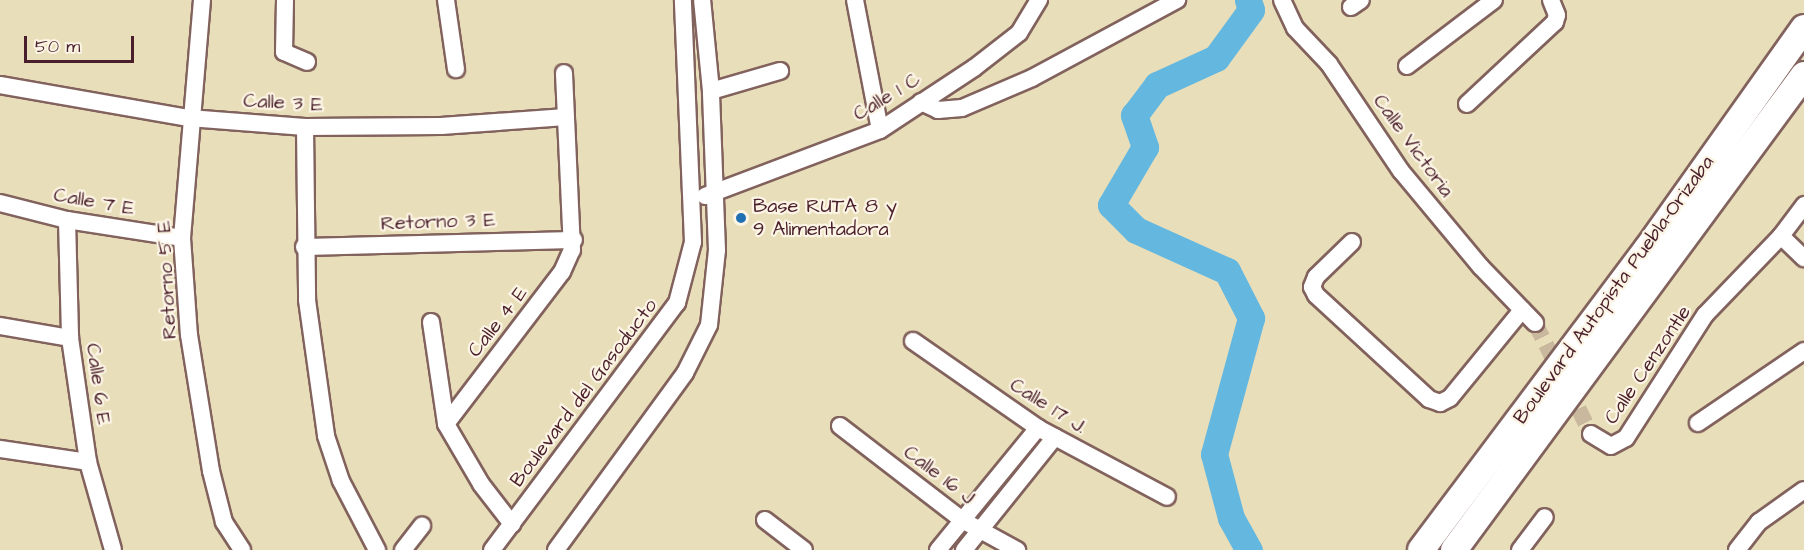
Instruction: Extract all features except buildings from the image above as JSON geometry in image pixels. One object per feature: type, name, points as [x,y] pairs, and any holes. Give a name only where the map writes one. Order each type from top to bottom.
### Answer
[{"type":"highway","name":"Boulevard Autopista Puebla-Orizaba","points":[[1421,550],[1647,249],[1804,28]]},
{"type":"highway","name":"Boulevard Autopista Puebla-Orizaba","points":[[1454,550],[1804,75]]},
{"type":"street","name":"Retorno 5 E","points":[[202,0],[189,117],[182,238],[189,335],[211,471],[224,522],[242,550]]},
{"type":"street","points":[[285,0],[284,52],[307,62]]},
{"type":"street","points":[[446,0],[456,69]]},
{"type":"street","name":"Boulevard del Gasoducto","points":[[492,550],[677,303],[693,242],[693,198],[683,0]]},
{"type":"street","points":[[556,550],[698,352],[714,300],[715,194],[711,91],[702,0]]},
{"type":"street","points":[[855,0],[880,130]]},
{"type":"street","name":"Calle 1 C","points":[[693,198],[715,194],[880,130],[1019,33],[1040,0]]},
{"type":"street","points":[[921,102],[938,110],[962,108],[1032,78],[1177,0]]},
{"type":"street","name":"Calle Victoria","points":[[1282,0],[1295,28],[1329,63],[1401,171],[1535,323]]},
{"type":"street","points":[[1407,66],[1494,0]]},
{"type":"street","points":[[1467,104],[1555,22],[1554,7]]},
{"type":"street","points":[[711,91],[780,71]]},
{"type":"street","points":[[564,74],[574,240]]},
{"type":"street","name":"Calle 3 E","points":[[0,85],[77,101],[189,117],[305,127],[441,126],[566,117]]},
{"type":"street","points":[[305,127],[304,247],[307,300],[326,436],[340,481],[377,550]]},
{"type":"street","name":"Calle 7 E","points":[[0,203],[67,220],[182,238]]},
{"type":"street","name":"Calle Cenzontle","points":[[1591,434],[1611,446],[1626,438],[1705,315],[1781,237],[1804,205]]},
{"type":"street","name":"Calle 6 E","points":[[67,220],[70,338],[88,462],[114,550]]},
{"type":"street","points":[[1781,237],[1804,258]]},
{"type":"street","name":"Retorno 3 E","points":[[304,247],[574,240]]},
{"type":"street","name":"Calle 4 E","points":[[446,424],[562,272],[574,240]]},
{"type":"street","points":[[1352,242],[1316,277],[1312,287],[1429,399],[1440,403],[1450,398],[1522,310]]},
{"type":"street","points":[[431,322],[446,424],[481,484],[512,524]]},
{"type":"street","points":[[0,326],[70,338]]},
{"type":"street","name":"Calle 17 J.","points":[[913,341],[1038,428],[1167,497]]},
{"type":"street","points":[[1698,423],[1804,351]]},
{"type":"street","name":"Calle 16 J","points":[[840,426],[962,520],[1017,550]]},
{"type":"street","points":[[938,550],[1038,428]]},
{"type":"street","points":[[964,550],[1055,437]]},
{"type":"street","points":[[0,449],[88,462]]},
{"type":"street","points":[[1737,550],[1759,522],[1804,490]]},
{"type":"street","points":[[1520,550],[1545,517]]},
{"type":"street","points":[[765,520],[804,550]]},
{"type":"street","points":[[404,550],[422,526]]},
{"type":"waterway","points":[[1248,0],[1251,10],[1216,58],[1157,85],[1134,115],[1145,147],[1111,205],[1136,230],[1227,271],[1251,318],[1214,454],[1231,518],[1249,550]]},
{"type":"tunnel","points":[[1535,323],[1591,434]]},
{"type":"place","name":"Base RUTA 8 y 9 Alimentadora","points":[[741,218]]}]
